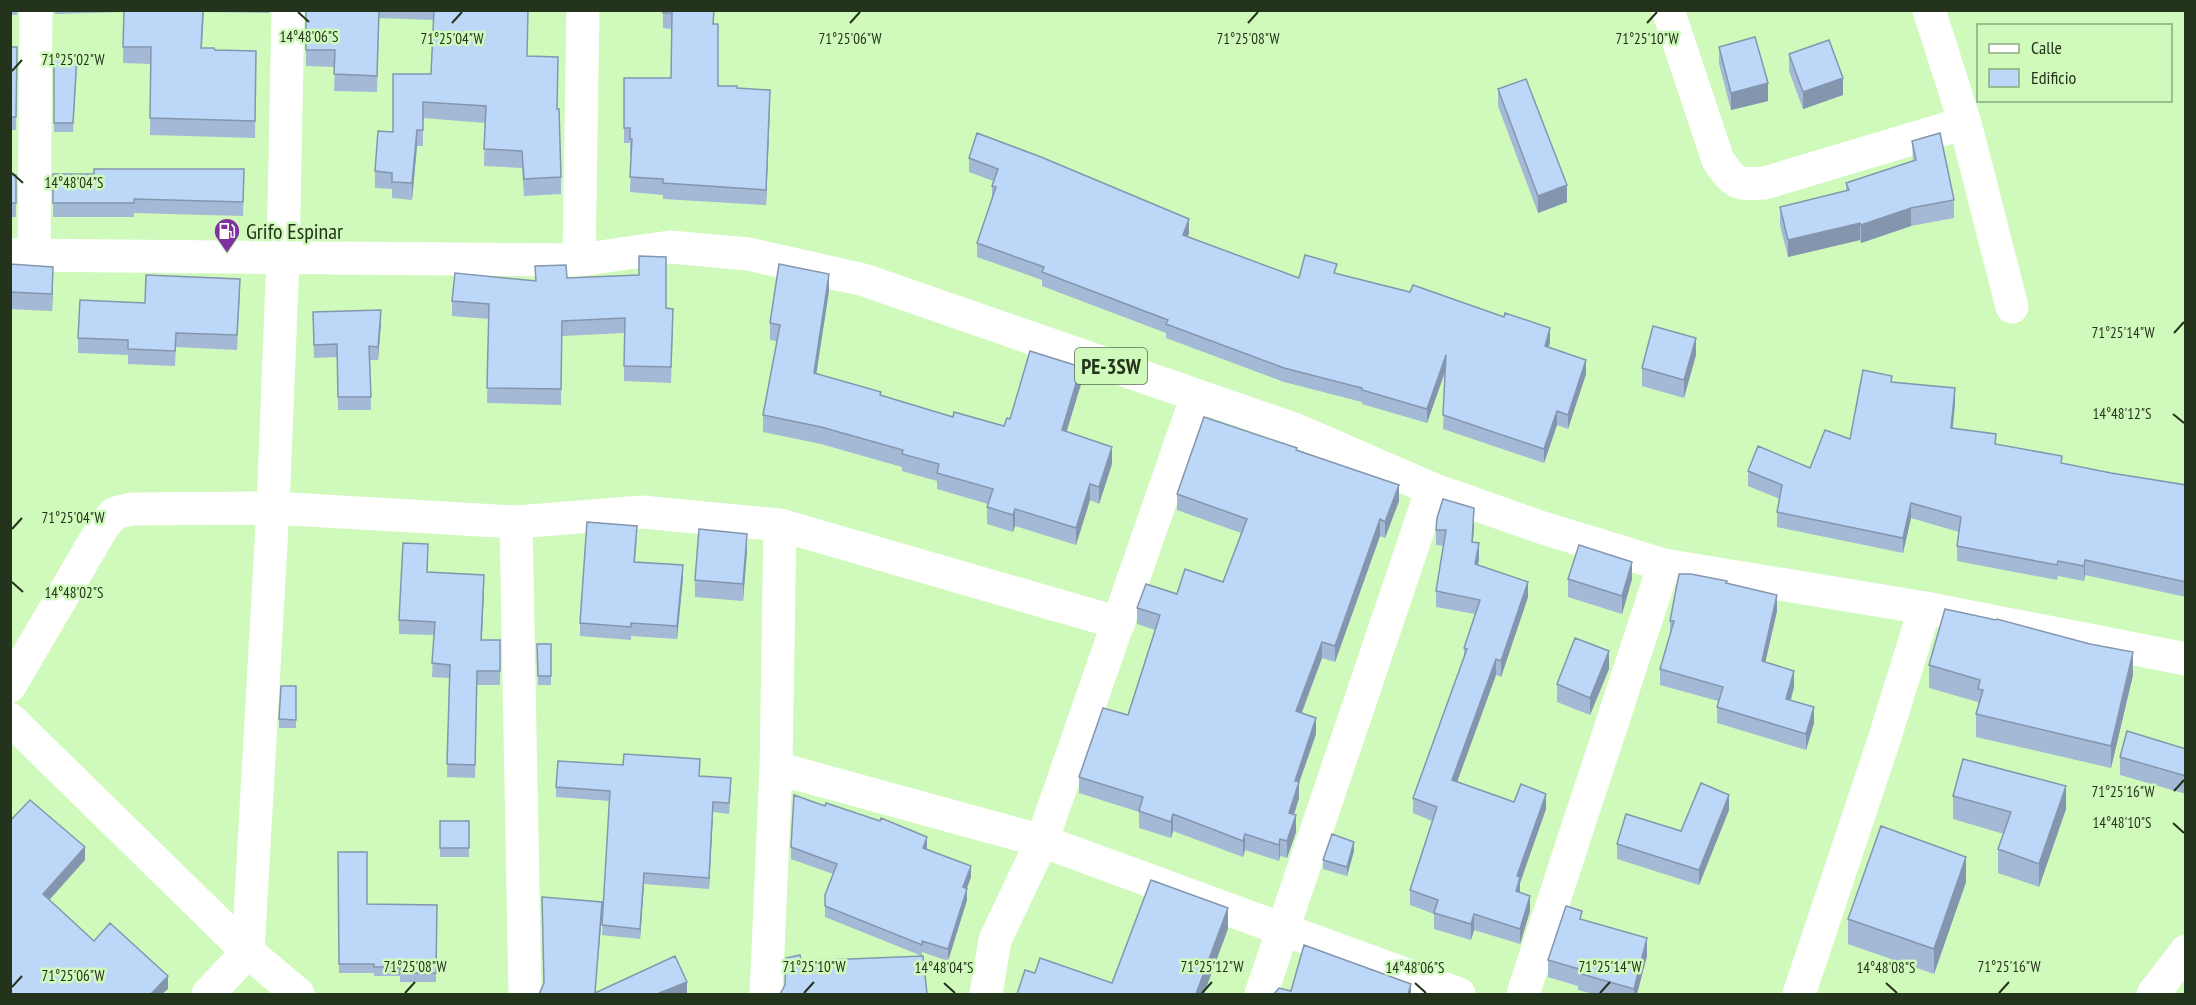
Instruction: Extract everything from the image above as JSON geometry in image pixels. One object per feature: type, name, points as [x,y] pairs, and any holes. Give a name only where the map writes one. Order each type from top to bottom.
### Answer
[{"type":"street","points":[[22,254],[36,10]]},
{"type":"street","points":[[208,994],[248,952],[273,508],[283,257],[288,10]]},
{"type":"street","points":[[579,260],[584,10]]},
{"type":"street","points":[[1668,10],[1718,160],[1730,178],[1745,184],[1765,183],[1965,123]]},
{"type":"street","points":[[1929,10],[1965,123],[2012,307]]},
{"type":"street","name":"PE-3SW","points":[[22,254],[579,260],[670,247],[748,254],[864,280],[1294,429],[1432,489],[1540,527],[1664,565],[1925,608],[2186,659]]},
{"type":"street","points":[[986,994],[995,940],[1042,841],[1197,396]]},
{"type":"street","points":[[1261,994],[1432,489]]},
{"type":"street","points":[[10,686],[104,525],[115,513],[132,509],[273,508],[516,522],[642,512],[780,525],[1119,623]]},
{"type":"street","points":[[516,522],[525,994]]},
{"type":"street","points":[[766,994],[776,768],[780,525]]},
{"type":"street","points":[[1523,994],[1664,565]]},
{"type":"street","points":[[1798,994],[1883,743],[1925,608]]},
{"type":"street","points":[[10,719],[248,952],[298,994]]},
{"type":"street","points":[[776,768],[1042,841],[1459,994]]},
{"type":"street","points":[[2153,994],[2186,951]]},
{"type":"building","points":[[124,10],[203,10],[201,48],[256,51],[255,121],[150,118],[151,47],[123,47]]},
{"type":"building","points":[[306,10],[379,10],[377,76],[334,74],[335,50],[306,50]]},
{"type":"building","points":[[434,10],[528,10],[527,56],[558,57],[557,109],[559,109],[561,177],[524,179],[522,151],[484,149],[486,106],[423,102],[423,130],[417,130],[412,183],[392,182],[392,173],[375,171],[378,131],[393,132],[393,74],[431,74]]},
{"type":"building","points":[[663,10],[714,10],[713,24],[718,24],[718,86],[770,90],[766,190],[663,183],[663,179],[630,177],[632,139],[630,139],[630,128],[624,128],[624,78],[671,78],[672,13],[663,13]]},
{"type":"building","points":[[1755,37],[1768,83],[1731,93],[1719,47]]},
{"type":"building","points":[[1829,40],[1843,78],[1803,92],[1789,54]]},
{"type":"building","points":[[10,47],[17,47],[16,117],[10,117]]},
{"type":"building","points":[[54,54],[77,55],[73,123],[54,123]]},
{"type":"building","points":[[1526,79],[1567,185],[1538,196],[1498,89]]},
{"type":"building","points":[[977,133],[1041,157],[1189,219],[1183,235],[1299,278],[1305,255],[1337,264],[1334,273],[1410,292],[1413,285],[1504,317],[1505,313],[1550,328],[1545,346],[1586,360],[1568,415],[1557,411],[1544,449],[1443,415],[1446,355],[1427,409],[1362,390],[1362,388],[1284,368],[1166,324],[1168,320],[1042,272],[1044,267],[977,243],[996,187],[992,186],[998,169],[969,158]]},
{"type":"building","points":[[1940,133],[1954,200],[1911,208],[1861,225],[1860,223],[1788,240],[1780,207],[1849,190],[1846,183],[1916,160],[1912,141]]},
{"type":"building","points":[[94,169],[244,169],[243,202],[134,199],[134,203],[53,203],[53,174],[94,174]]},
{"type":"building","points":[[10,175],[16,175],[16,203],[10,203]]},
{"type":"building","points":[[639,256],[666,257],[666,308],[673,309],[671,367],[624,366],[625,318],[562,321],[561,389],[487,388],[489,304],[452,301],[455,273],[536,281],[535,266],[566,265],[567,278],[639,275]]},
{"type":"building","points":[[10,264],[53,267],[52,294],[10,292]]},
{"type":"building","points":[[779,264],[829,274],[814,373],[881,392],[880,395],[953,417],[954,412],[1004,426],[1007,418],[1010,419],[1030,351],[1081,367],[1062,430],[1112,447],[1099,487],[1090,484],[1076,528],[1015,509],[1013,515],[987,507],[993,489],[937,473],[939,464],[902,454],[903,450],[821,427],[763,415],[780,325],[770,323]]},
{"type":"building","points":[[146,275],[240,279],[237,335],[176,333],[175,351],[128,349],[128,340],[78,338],[80,300],[145,303]]},
{"type":"building","points":[[381,310],[378,347],[369,346],[371,397],[338,397],[337,344],[314,345],[313,312]]},
{"type":"building","points":[[1653,326],[1696,338],[1684,380],[1642,368]]},
{"type":"building","points":[[1863,370],[1892,376],[1891,382],[1955,388],[1951,428],[1996,434],[1995,444],[2062,456],[2061,463],[2186,485],[2186,582],[2085,560],[2084,566],[2058,561],[2057,565],[1957,546],[1961,517],[1911,503],[1903,538],[1777,512],[1782,485],[1748,471],[1758,446],[1810,468],[1825,430],[1850,439]]},
{"type":"building","points":[[1204,417],[1399,485],[1385,522],[1380,519],[1335,646],[1322,642],[1296,711],[1316,718],[1295,781],[1299,782],[1289,813],[1296,815],[1287,841],[1280,839],[1279,845],[1245,834],[1243,841],[1173,814],[1171,822],[1139,811],[1143,797],[1079,777],[1103,708],[1128,715],[1160,615],[1137,608],[1146,584],[1177,594],[1185,569],[1223,582],[1247,519],[1177,494]]},
{"type":"building","points":[[1443,499],[1474,508],[1472,542],[1479,543],[1475,564],[1528,582],[1501,661],[1496,659],[1452,780],[1514,802],[1521,784],[1546,794],[1517,876],[1520,877],[1516,891],[1530,896],[1520,929],[1474,914],[1471,924],[1434,913],[1438,900],[1410,890],[1437,807],[1413,798],[1467,649],[1464,648],[1480,600],[1436,591],[1446,530],[1436,530]]},
{"type":"building","points":[[587,522],[637,526],[634,562],[683,565],[677,626],[631,623],[631,627],[580,623]]},
{"type":"building","points":[[699,529],[747,534],[743,584],[695,580]]},
{"type":"building","points":[[403,543],[428,544],[427,572],[484,575],[481,640],[500,640],[500,671],[477,671],[475,765],[447,764],[450,665],[432,663],[435,622],[399,620]]},
{"type":"building","points":[[1579,545],[1632,562],[1622,596],[1568,579]]},
{"type":"building","points":[[1679,574],[1727,581],[1726,583],[1777,595],[1762,661],[1794,671],[1786,699],[1814,707],[1806,734],[1717,707],[1723,687],[1660,669],[1674,621],[1670,621]]},
{"type":"building","points":[[1945,609],[1997,619],[2090,644],[2133,652],[2111,746],[1976,714],[1983,690],[1978,689],[1980,680],[1929,665]]},
{"type":"building","points":[[1575,638],[1609,651],[1590,698],[1557,684]]},
{"type":"building","points":[[537,644],[551,644],[551,676],[538,676]]},
{"type":"building","points":[[281,686],[296,686],[296,720],[279,719]]},
{"type":"building","points":[[2127,731],[2186,749],[2186,776],[2120,757]]},
{"type":"building","points":[[624,754],[700,759],[699,776],[731,778],[729,803],[713,802],[709,878],[644,873],[640,929],[602,925],[610,791],[556,787],[558,761],[623,765]]},
{"type":"building","points":[[1963,759],[2066,786],[2039,864],[1998,849],[2011,812],[1953,796]]},
{"type":"building","points":[[1701,783],[1729,795],[1699,870],[1617,844],[1626,814],[1681,831]]},
{"type":"building","points":[[794,795],[880,821],[881,818],[927,837],[923,848],[971,866],[963,887],[967,889],[948,949],[922,941],[922,945],[825,906],[825,895],[837,864],[791,847]]},
{"type":"building","points":[[30,800],[85,847],[43,894],[94,941],[110,923],[168,976],[151,994],[10,994],[10,821]]},
{"type":"building","points":[[440,821],[469,821],[469,848],[440,848]]},
{"type":"building","points":[[1881,826],[1966,857],[1934,949],[1848,919]]},
{"type":"building","points":[[1332,834],[1354,842],[1347,867],[1323,860]]},
{"type":"building","points":[[338,852],[367,852],[367,904],[437,905],[436,973],[400,973],[400,967],[339,964]]},
{"type":"building","points":[[1151,880],[1228,908],[1196,994],[1017,994],[1025,970],[1035,973],[1040,958],[1112,983]]},
{"type":"building","points":[[542,897],[602,902],[595,993],[675,956],[687,982],[657,994],[539,994],[544,983]]},
{"type":"building","points":[[1566,906],[1582,911],[1580,919],[1647,938],[1634,989],[1578,973],[1579,969],[1548,960]]},
{"type":"building","points":[[1304,945],[1411,984],[1408,994],[1274,994],[1279,988],[1291,991]]},
{"type":"building","points":[[800,955],[801,961],[923,956],[927,994],[780,994],[785,985],[786,958]]},
{"type":"place","name":"Grifo Espinar","points":[[227,254]]}]
